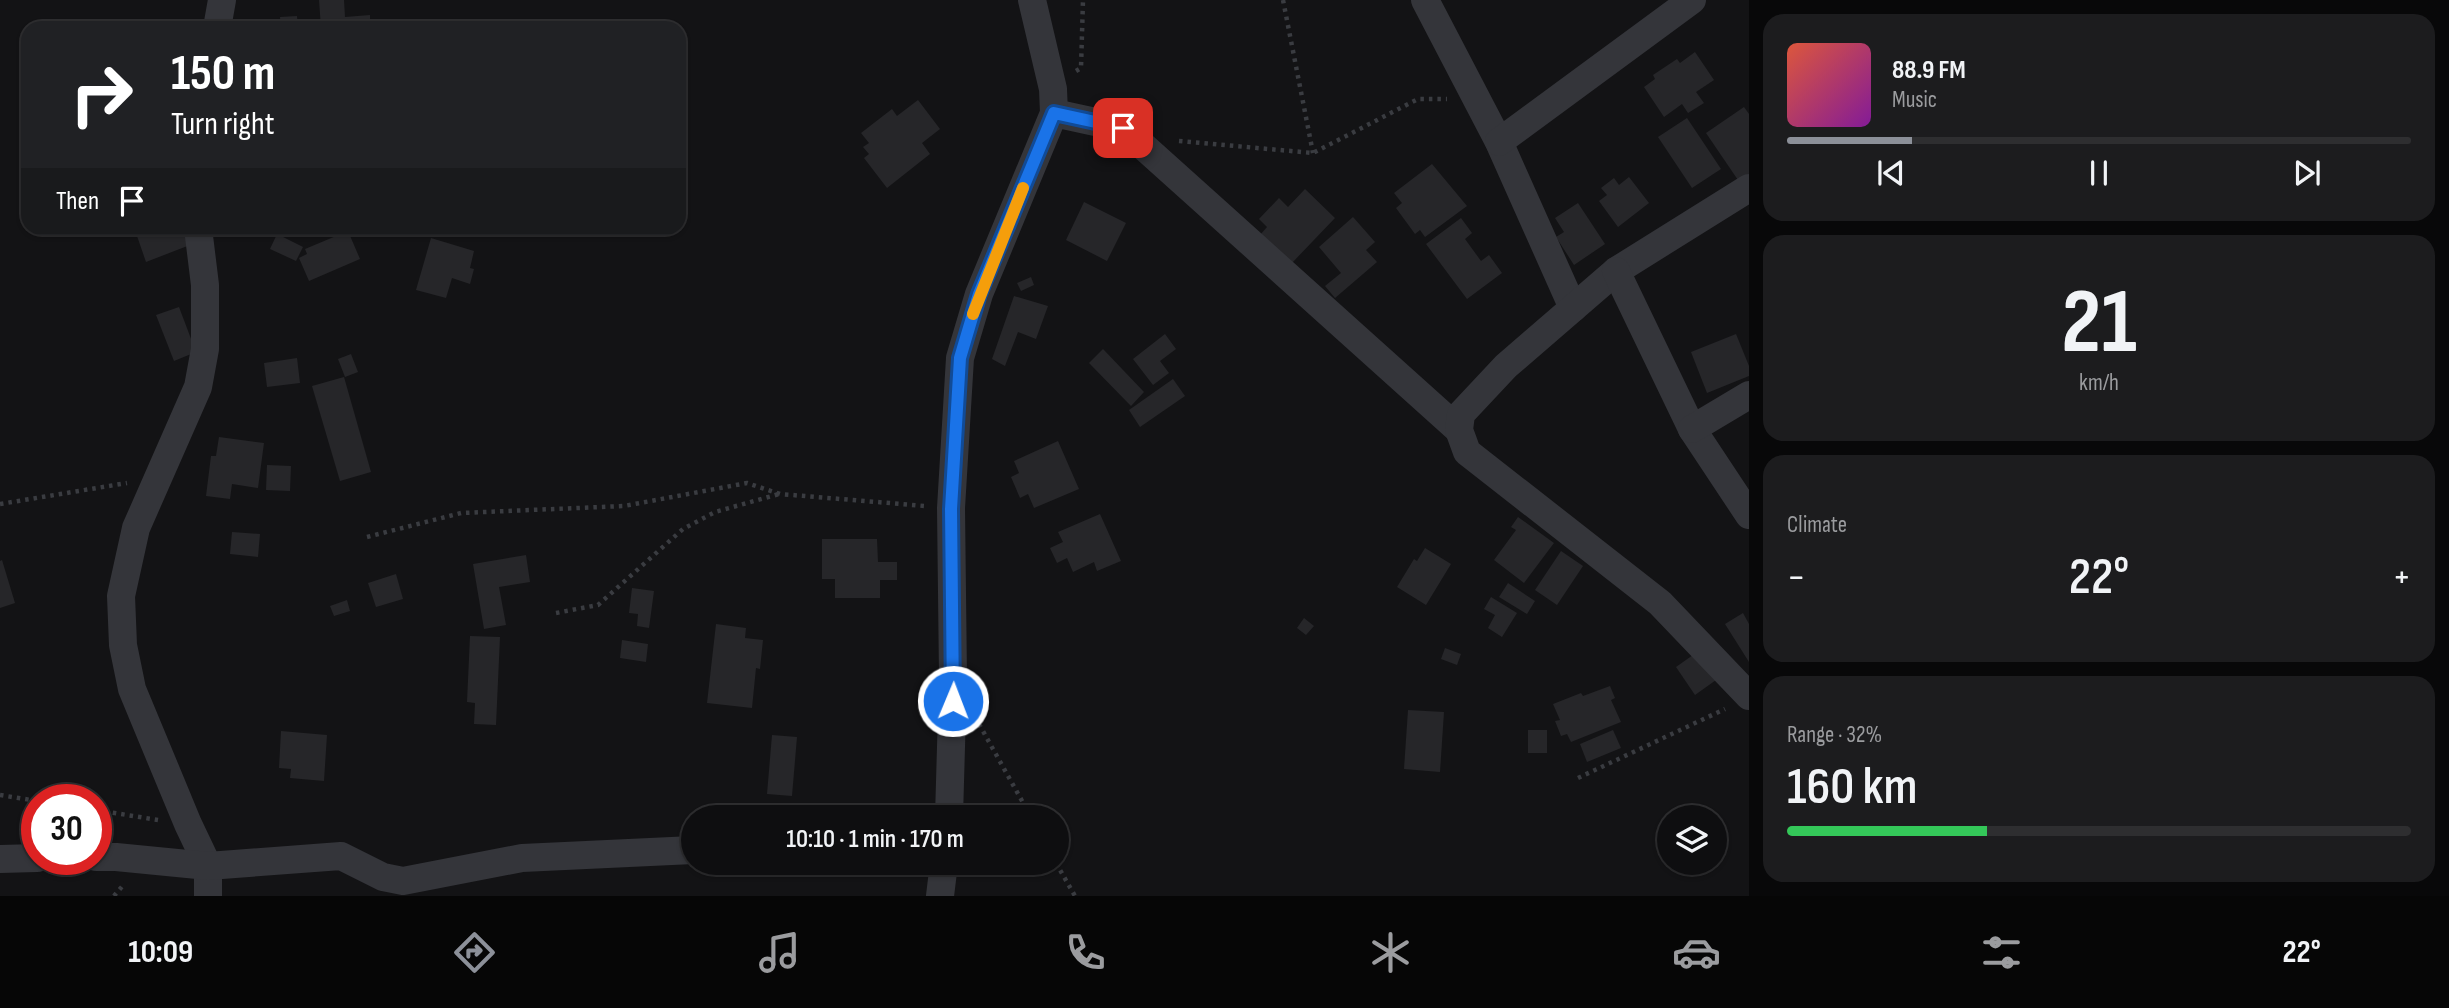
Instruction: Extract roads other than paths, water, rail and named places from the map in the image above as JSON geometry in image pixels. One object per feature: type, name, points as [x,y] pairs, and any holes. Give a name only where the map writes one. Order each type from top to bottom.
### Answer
[{"type":"street","points":[[218,21],[222,0]]},
{"type":"street","points":[[949,805],[953,677],[951,509],[960,358],[979,294],[1053,101],[1032,0]]},
{"type":"street","points":[[1425,0],[1499,142],[1573,308]]},
{"type":"street","points":[[1499,142],[1692,0]]},
{"type":"street","points":[[1053,101],[1123,128],[1459,430]]},
{"type":"street","points":[[1738,702],[1660,603],[1467,452],[1459,430],[1461,414],[1506,366],[1616,271],[1749,188]]},
{"type":"street","points":[[199,235],[205,285],[205,349],[198,387],[136,528],[121,596],[123,645],[132,689],[208,866],[208,896]]},
{"type":"street","points":[[1616,271],[1692,429],[1749,515]]},
{"type":"street","points":[[1692,429],[1749,395]]},
{"type":"street","points":[[112,857],[208,866],[341,856],[383,877],[403,881],[522,858],[681,851]]},
{"type":"street","points":[[0,859],[21,858]]},
{"type":"street","points":[[940,896],[943,875]]}]
